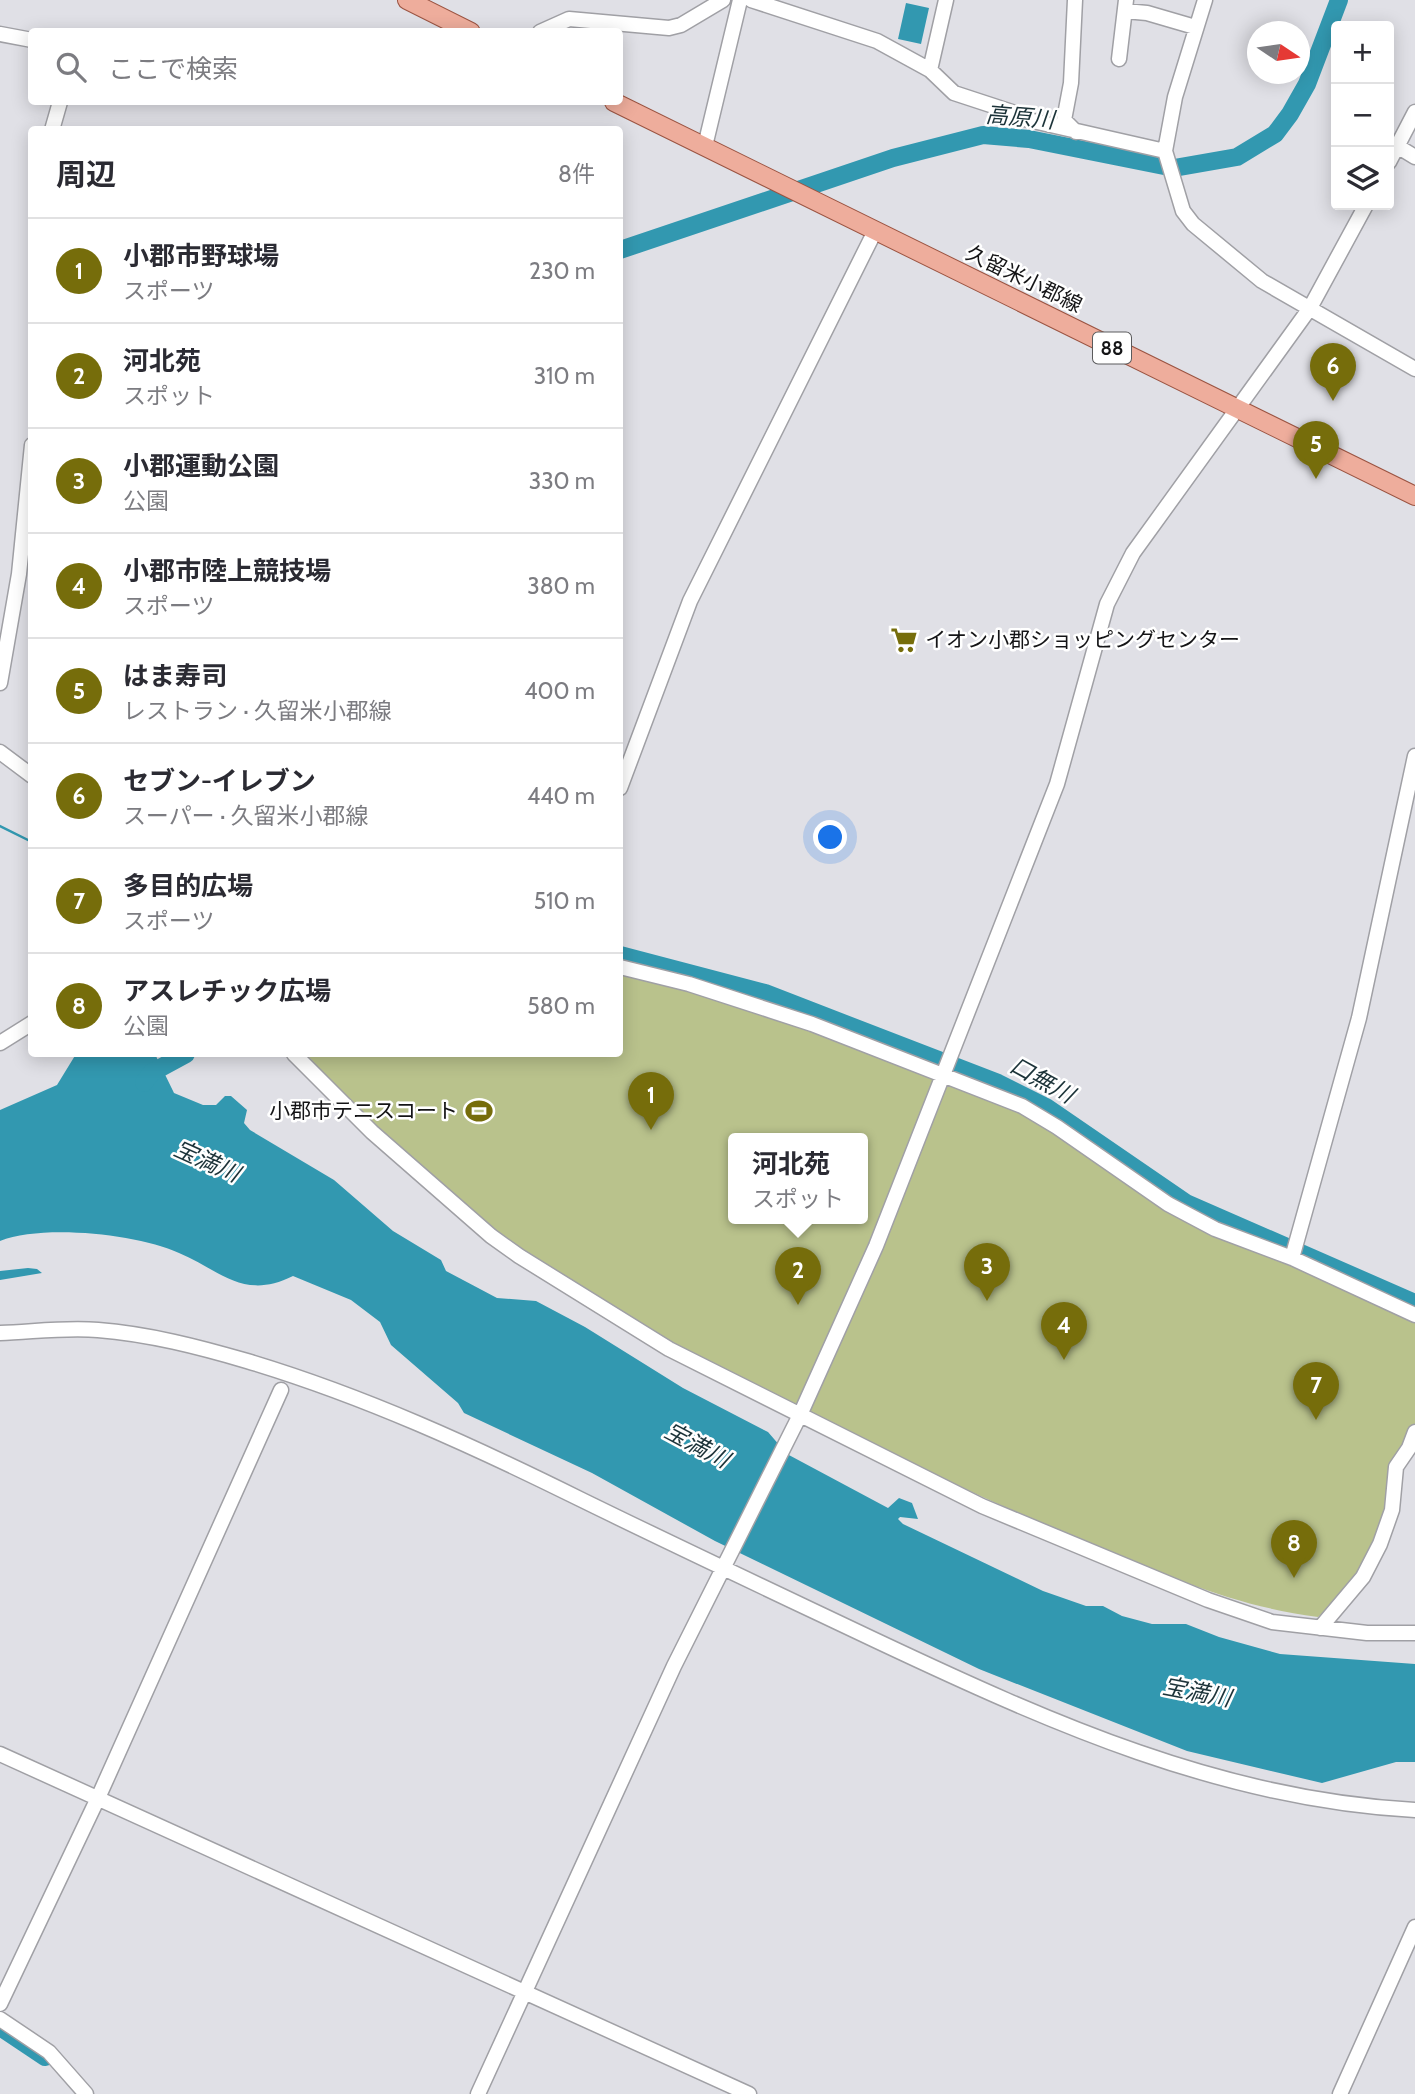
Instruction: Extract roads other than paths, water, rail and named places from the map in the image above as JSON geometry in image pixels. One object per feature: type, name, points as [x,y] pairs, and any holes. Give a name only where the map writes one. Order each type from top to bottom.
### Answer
[{"type":"main road","points":[[407,0],[458,28]]},
{"type":"main road","name":"久留米小郡線","points":[[620,105],[1415,496]]},
{"type":"street","points":[[549,28],[569,19],[669,28],[681,25],[723,0]]},
{"type":"street","points":[[705,146],[740,0]]},
{"type":"street","points":[[751,0],[877,41],[930,70],[954,93],[1039,125],[1166,154]]},
{"type":"street","points":[[930,70],[946,0]]},
{"type":"street","points":[[1076,0],[1071,83],[1064,120],[1076,132]]},
{"type":"street","points":[[1205,0],[1175,97],[1166,154],[1182,211],[1193,224],[1262,281],[1415,369]]},
{"type":"street","points":[[1119,59],[1126,6],[1195,27]]},
{"type":"street","points":[[0,34],[28,39]]},
{"type":"street","points":[[53,126],[59,105]]},
{"type":"street","points":[[1394,152],[1415,112]]},
{"type":"street","points":[[1397,146],[1415,157]]},
{"type":"street","points":[[478,2094],[723,1565],[798,1420],[877,1246],[1057,784],[1107,604],[1119,578],[1133,553],[1310,308],[1363,210]]},
{"type":"street","points":[[623,780],[690,601],[875,231]]},
{"type":"street","points":[[0,683],[19,574],[28,485]]},
{"type":"street","points":[[0,752],[28,773]]},
{"type":"street","points":[[1292,1258],[1359,1018],[1415,755]]},
{"type":"street","points":[[623,968],[689,984],[812,1024],[944,1073],[1021,1106],[1057,1127],[1168,1205],[1215,1229],[1292,1258],[1415,1315]]},
{"type":"street","points":[[0,1043],[28,1026]]},
{"type":"street","points":[[297,1057],[372,1132],[519,1256],[668,1349],[798,1420],[982,1506],[1237,1611],[1272,1622],[1321,1628],[1415,1633]]},
{"type":"street","points":[[0,1333],[97,1329],[195,1346],[323,1384],[457,1440],[997,1698],[1139,1755],[1266,1790],[1356,1807],[1415,1810]]},
{"type":"street","points":[[0,2004],[98,1798],[281,1390]]},
{"type":"street","points":[[1321,1628],[1363,1577],[1380,1544],[1392,1510],[1396,1467],[1409,1448],[1415,1432]]},
{"type":"street","points":[[0,1754],[749,2094]]},
{"type":"street","points":[[1340,2094],[1415,1927]]},
{"type":"street","points":[[0,2019],[49,2052],[86,2094]]},
{"type":"water","points":[[906,3],[929,8],[921,44],[898,39]]},
{"type":"water","name":"宝満川","points":[[74,1057],[156,1057],[174,1093],[203,1105],[216,1105],[225,1096],[231,1096],[247,1110],[244,1123],[250,1130],[334,1180],[393,1231],[441,1260],[446,1271],[497,1298],[536,1301],[585,1327],[683,1388],[768,1432],[787,1454],[888,1508],[899,1498],[912,1503],[918,1519],[900,1517],[898,1519],[903,1524],[1043,1591],[1086,1606],[1103,1606],[1122,1616],[1152,1624],[1186,1624],[1219,1637],[1280,1654],[1415,1664],[1415,1762],[1396,1762],[1322,1783],[1187,1751],[979,1669],[715,1541],[592,1473],[464,1413],[458,1403],[391,1345],[380,1322],[351,1300],[293,1276],[275,1283],[246,1284],[161,1246],[115,1236],[40,1233],[0,1241],[0,1110],[57,1085]]},
{"type":"water","points":[[28,1268],[42,1273],[0,1280],[0,1271]]},
{"type":"waterway","name":"高原川","points":[[623,249],[893,158],[983,135],[1029,139],[1174,168],[1237,157],[1275,134],[1290,114],[1307,84],[1339,0]]},
{"type":"waterway","points":[[0,826],[28,840]]},
{"type":"waterway","name":"口無川","points":[[623,956],[765,993],[998,1083],[1046,1107],[1186,1203],[1415,1303]]},
{"type":"waterway","name":"口無川","points":[[144,1083],[151,1073],[180,1057]]},
{"type":"waterway","points":[[0,2027],[45,2057]]},
{"type":"place","name":"セブン-イレブン","points":[[1333,401]]},
{"type":"place","name":"はま寿司","points":[[1316,479]]},
{"type":"place","name":"イオン小郡ショッピングセンター","points":[[904,640]]},
{"type":"place","name":"小郡市テニスコート","points":[[479,1111]]},
{"type":"place","name":"小郡市野球場","points":[[651,1130]]},
{"type":"place","name":"小郡運動公園","points":[[987,1301]]},
{"type":"place","name":"河北苑","points":[[798,1305]]},
{"type":"place","name":"小郡市陸上競技場","points":[[1064,1360]]},
{"type":"place","name":"多目的広場","points":[[1316,1420]]},
{"type":"place","name":"アスレチック広場","points":[[1294,1578]]}]
